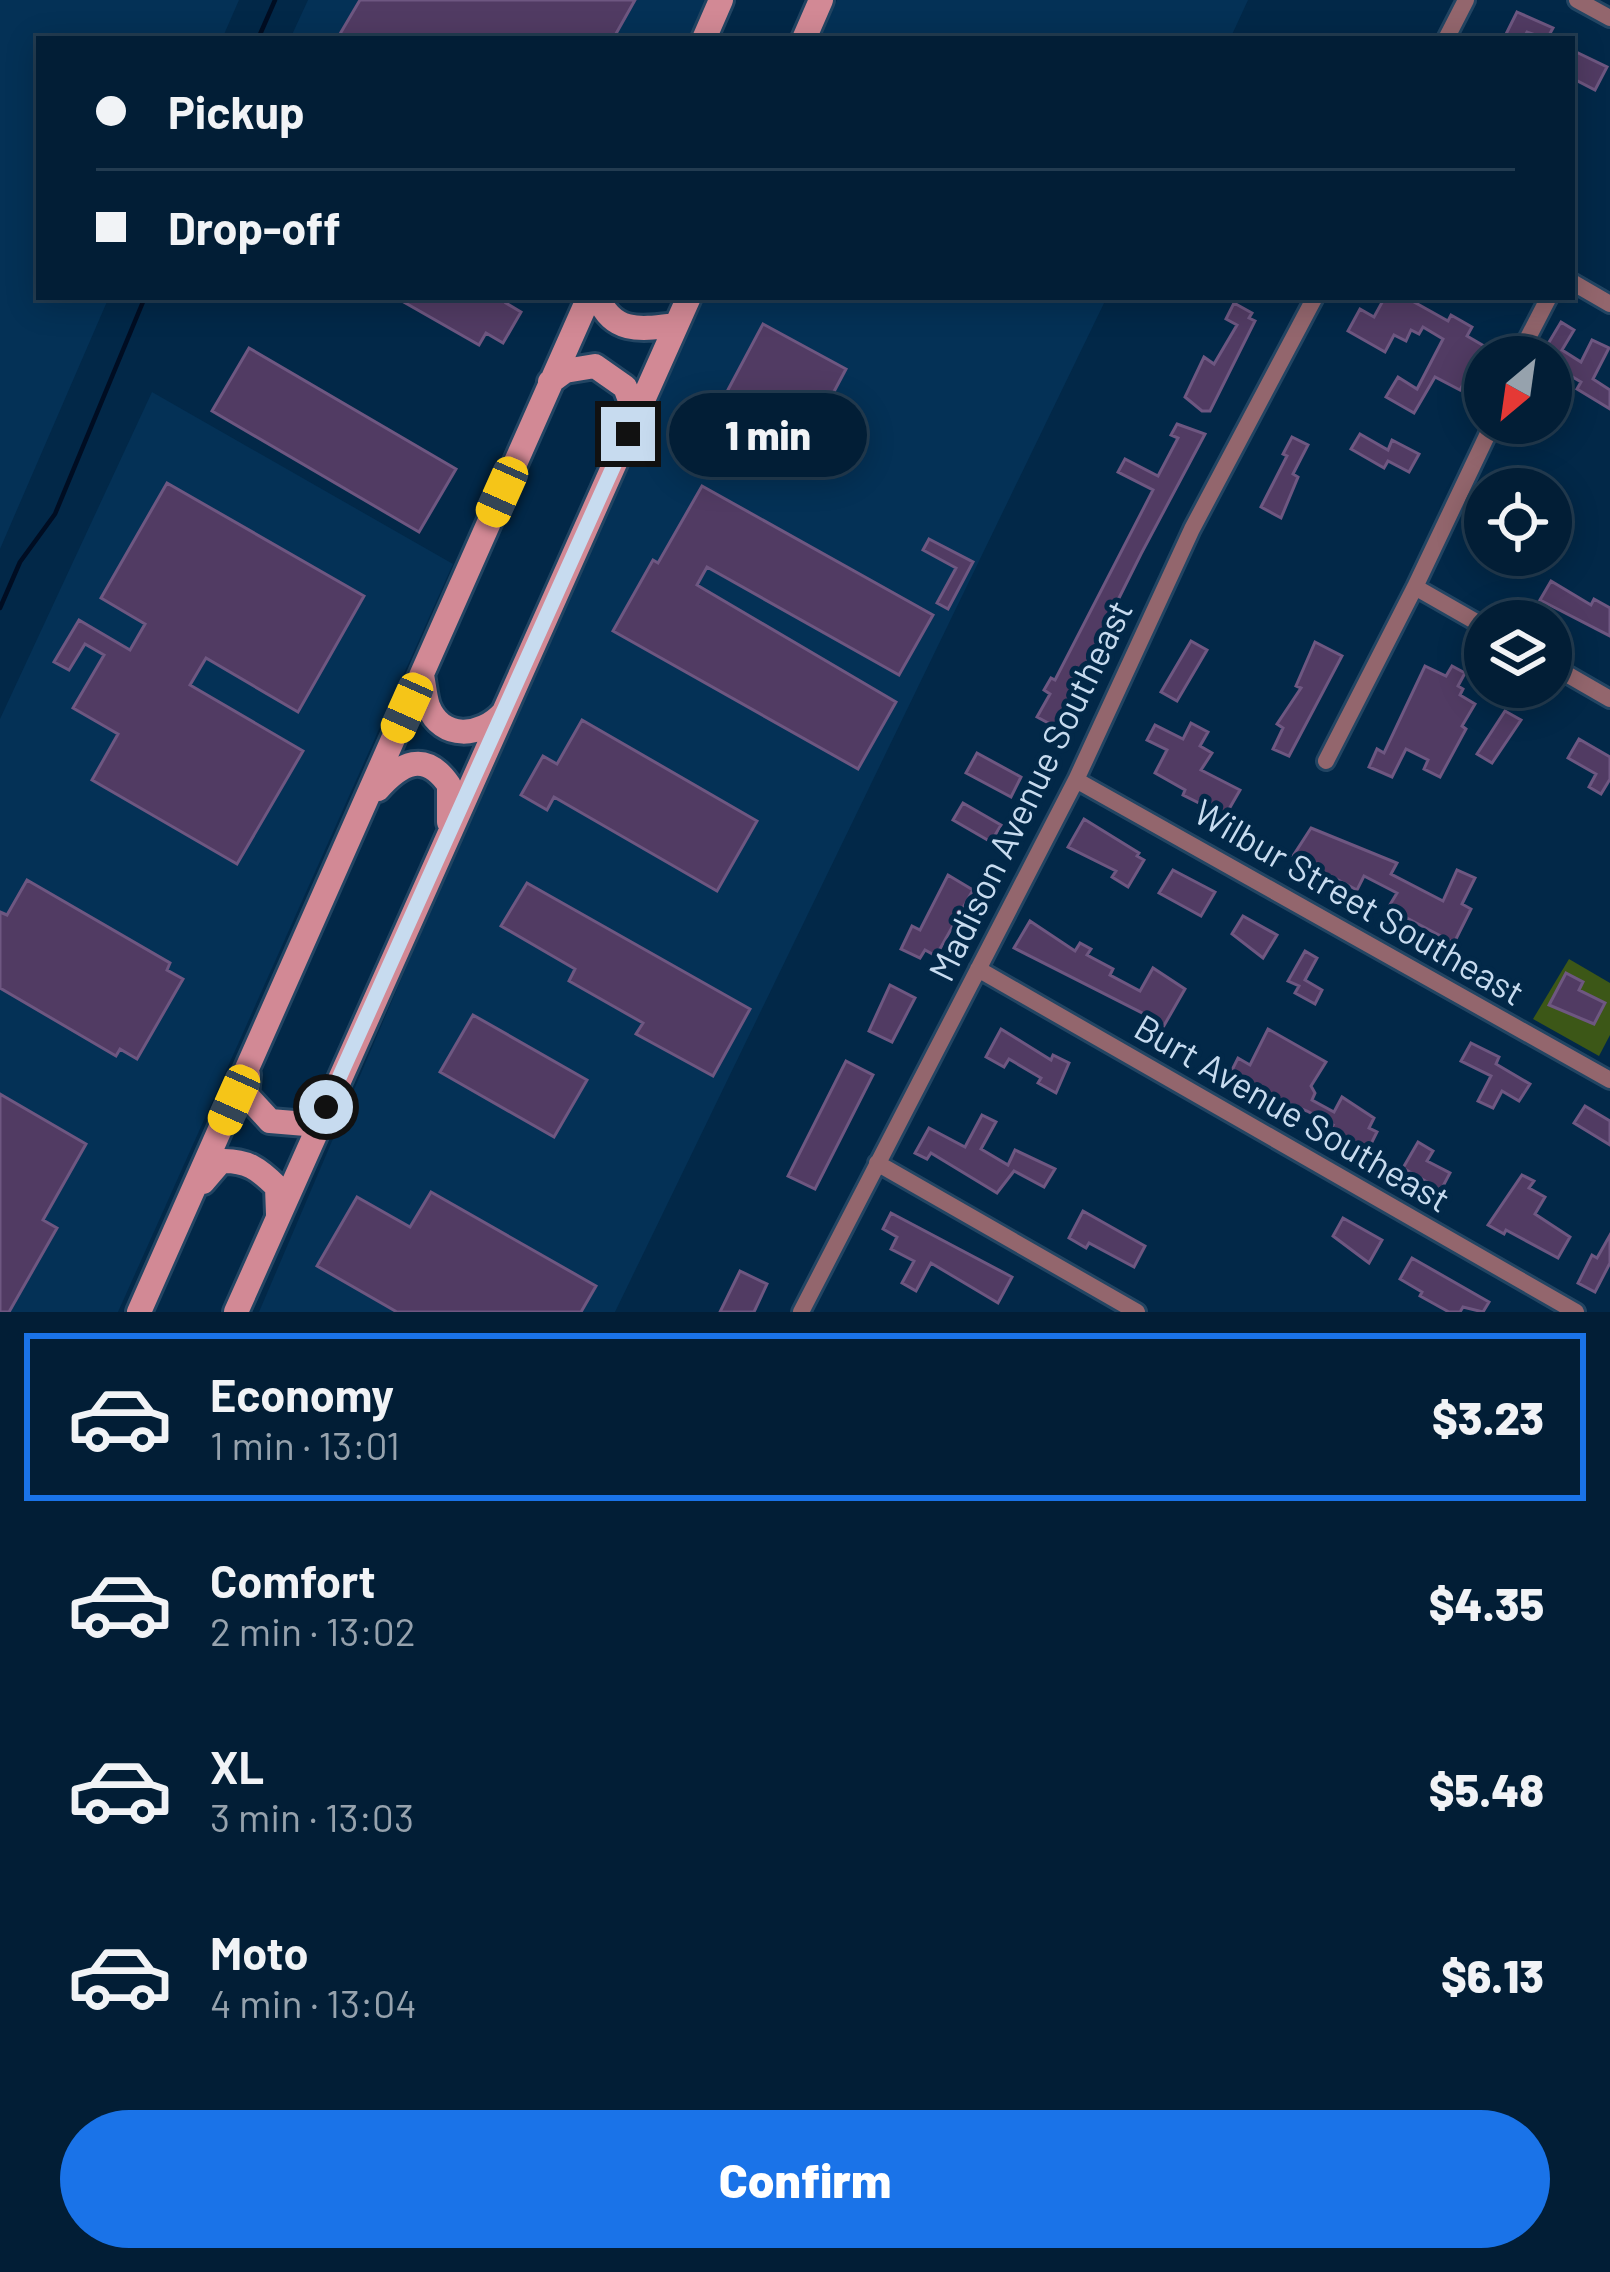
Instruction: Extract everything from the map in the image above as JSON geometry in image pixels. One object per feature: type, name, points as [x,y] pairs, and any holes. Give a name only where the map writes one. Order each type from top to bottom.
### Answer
[{"type":"street","points":[[805,0],[806,36]]},
{"type":"street","points":[[806,36],[821,0]]},
{"type":"street","points":[[1448,36],[1466,0]]},
{"type":"street","points":[[1577,0],[1610,18]]},
{"type":"street","points":[[705,36],[721,3]]},
{"type":"street","points":[[1575,284],[1610,304]]},
{"type":"street","points":[[139,1312],[549,383],[591,300]]},
{"type":"street","points":[[595,300],[607,314],[636,331],[676,325]]},
{"type":"street","points":[[236,1312],[687,300]]},
{"type":"street","name":"Madison Avenue Southeast","points":[[801,1312],[1076,780],[1192,530],[1313,300]]},
{"type":"street","points":[[1529,336],[1547,300]]},
{"type":"street","points":[[549,383],[565,371],[595,366],[626,387],[636,416]]},
{"type":"street","points":[[1326,761],[1483,444]]},
{"type":"street","points":[[1415,587],[1464,615]]},
{"type":"street","points":[[422,675],[429,708],[440,723],[455,730],[468,733],[491,726],[506,709]]},
{"type":"street","points":[[1572,677],[1610,699]]},
{"type":"street","points":[[362,807],[396,768],[425,765],[441,773],[449,785],[452,801],[446,842]]},
{"type":"street","name":"Wilbur Street Southeast","points":[[1076,780],[1610,1081]]},
{"type":"street","name":"Burt Avenue Southeast","points":[[978,969],[1576,1312]]},
{"type":"street","points":[[249,1066],[246,1095],[269,1121],[306,1124],[326,1107]]},
{"type":"street","points":[[191,1195],[221,1161],[240,1160],[259,1169],[277,1187],[278,1216]]},
{"type":"street","points":[[878,1163],[1137,1312]]},
{"type":"shaded area","points":[[0,0],[239,0],[223,36],[36,36],[36,300],[108,300],[0,549]]},
{"type":"shaded area","points":[[308,0],[708,0],[692,36],[291,36]]},
{"type":"shaded area","points":[[837,0],[1248,0],[1231,36],[821,36]]},
{"type":"shaded area","points":[[704,300],[1106,300],[615,1312],[259,1312],[438,893]]},
{"type":"shaded area","points":[[152,392],[453,564],[118,1312],[0,1312],[0,719]]},
{"type":"green space","points":[[1569,959],[1610,983],[1610,1035],[1599,1056],[1533,1019]]},
{"type":"building","points":[[360,0],[635,0],[615,36],[339,36]]},
{"type":"building","points":[[1517,12],[1553,28],[1549,36],[1506,34]]},
{"type":"building","points":[[1575,51],[1607,67],[1595,90],[1575,80]]},
{"type":"building","points":[[400,300],[508,300],[521,312],[503,343],[486,333],[479,345]]},
{"type":"building","points":[[1383,300],[1410,300],[1448,321],[1451,315],[1472,327],[1464,336],[1460,390],[1435,377],[1414,413],[1386,397],[1398,377],[1417,389],[1443,339],[1423,327],[1419,334],[1411,330],[1406,341],[1394,335],[1385,352],[1348,331],[1360,309],[1374,317]]},
{"type":"building","points":[[1234,303],[1252,313],[1249,318],[1255,321],[1210,411],[1202,411],[1185,397],[1204,357],[1214,364],[1237,325],[1226,319]]},
{"type":"building","points":[[1561,322],[1574,330],[1570,336],[1553,336]]},
{"type":"building","points":[[763,324],[846,369],[804,448],[721,403]]},
{"type":"building","points":[[1592,340],[1609,348],[1593,379],[1610,390],[1610,409],[1577,389],[1581,382],[1572,377],[1572,356],[1581,362]]},
{"type":"building","points":[[249,348],[456,469],[419,532],[212,411]]},
{"type":"building","points":[[1177,424],[1205,434],[1076,692],[1054,726],[1037,717],[1050,694],[1044,690],[1051,678],[1055,680],[1153,490],[1118,472],[1125,459],[1158,476],[1178,438],[1171,435]]},
{"type":"building","points":[[1360,434],[1388,450],[1392,440],[1419,454],[1409,472],[1388,461],[1384,468],[1351,449]]},
{"type":"building","points":[[1292,437],[1308,445],[1293,474],[1298,477],[1281,518],[1261,507]]},
{"type":"building","points":[[167,483],[364,596],[298,712],[206,658],[190,685],[303,751],[237,864],[92,780],[118,734],[73,708],[104,655],[85,644],[69,670],[54,662],[79,620],[130,650],[145,624],[101,598]]},
{"type":"building","points":[[702,486],[933,615],[899,675],[707,567],[697,585],[896,702],[858,769],[613,631]]},
{"type":"building","points":[[929,539],[973,562],[948,609],[937,603],[956,568],[923,550]]},
{"type":"building","points":[[1551,581],[1591,605],[1594,599],[1610,608],[1610,636],[1572,616],[1572,600],[1540,600]]},
{"type":"building","points":[[1191,641],[1207,650],[1177,701],[1161,692]]},
{"type":"building","points":[[1315,642],[1342,656],[1289,756],[1273,749],[1283,728],[1277,724],[1301,688],[1296,686]]},
{"type":"building","points":[[1425,666],[1446,676],[1452,666],[1464,672],[1460,695],[1464,708],[1473,708],[1440,777],[1424,769],[1428,760],[1406,749],[1392,777],[1369,767],[1377,749],[1384,753]]},
{"type":"building","points":[[1505,711],[1521,720],[1492,763],[1477,754]]},
{"type":"building","points":[[582,720],[757,821],[717,891],[554,797],[547,810],[521,795],[543,756],[557,764]]},
{"type":"building","points":[[1191,723],[1208,732],[1200,746],[1212,753],[1201,770],[1240,790],[1225,816],[1183,795],[1185,790],[1155,773],[1167,750],[1147,740],[1155,725],[1183,739]]},
{"type":"building","points":[[1579,739],[1610,757],[1610,779],[1601,794],[1589,787],[1596,774],[1568,758]]},
{"type":"building","points":[[977,753],[1021,777],[1011,797],[966,773]]},
{"type":"building","points":[[963,803],[1001,825],[991,842],[953,820]]},
{"type":"building","points":[[1084,819],[1144,860],[1128,887],[1112,877],[1116,871],[1068,847]]},
{"type":"building","points":[[1311,828],[1397,863],[1391,874],[1443,901],[1457,870],[1475,878],[1462,904],[1471,909],[1454,943],[1388,908],[1397,893],[1364,876],[1357,890],[1293,856]]},
{"type":"building","points":[[1173,870],[1215,892],[1201,916],[1159,893]]},
{"type":"building","points":[[948,875],[973,890],[936,956],[925,950],[920,958],[901,949],[912,926],[920,930]]},
{"type":"building","points":[[27,880],[170,963],[167,970],[183,979],[137,1059],[120,1049],[116,1056],[0,988],[0,912],[7,915]]},
{"type":"building","points":[[527,883],[750,1009],[713,1076],[636,1034],[643,1023],[569,981],[575,969],[501,926]]},
{"type":"building","points":[[1243,916],[1277,935],[1263,958],[1232,934]]},
{"type":"building","points":[[1030,921],[1075,951],[1080,943],[1091,949],[1087,955],[1113,969],[1110,975],[1140,991],[1153,968],[1185,989],[1158,1036],[1140,1026],[1146,1015],[1014,948]]},
{"type":"building","points":[[1305,951],[1317,958],[1305,980],[1322,990],[1315,1004],[1295,993],[1299,986],[1288,981]]},
{"type":"building","points":[[1566,973],[1583,982],[1579,990],[1605,1003],[1594,1024],[1549,1005]]},
{"type":"building","points":[[890,985],[915,998],[892,1042],[869,1031]]},
{"type":"building","points":[[473,1015],[587,1080],[554,1137],[440,1072]]},
{"type":"building","points":[[1001,1029],[1051,1060],[1053,1055],[1069,1063],[1056,1093],[1009,1059],[1004,1067],[986,1057]]},
{"type":"building","points":[[1268,1029],[1326,1062],[1311,1086],[1312,1100],[1334,1112],[1342,1097],[1374,1118],[1369,1128],[1377,1132],[1368,1150],[1351,1148],[1354,1143],[1330,1129],[1333,1125],[1307,1111],[1228,1078],[1238,1058],[1250,1065]]},
{"type":"building","points":[[1471,1043],[1499,1057],[1496,1064],[1530,1084],[1519,1101],[1502,1091],[1493,1108],[1478,1101],[1491,1076],[1461,1061]]},
{"type":"building","points":[[846,1061],[873,1075],[815,1189],[788,1176]]},
{"type":"building","points":[[0,1094],[86,1144],[43,1220],[57,1228],[9,1312],[0,1312]]},
{"type":"building","points":[[1585,1106],[1610,1121],[1610,1145],[1574,1123]]},
{"type":"building","points":[[982,1115],[996,1122],[981,1149],[1008,1165],[1015,1150],[1055,1169],[1044,1187],[1014,1171],[997,1193],[931,1153],[927,1159],[915,1153],[929,1128],[965,1147]]},
{"type":"building","points":[[1418,1142],[1433,1151],[1427,1161],[1450,1173],[1441,1190],[1403,1168]]},
{"type":"building","points":[[1522,1175],[1534,1181],[1529,1188],[1545,1197],[1535,1214],[1570,1237],[1558,1258],[1488,1225]]},
{"type":"building","points":[[431,1192],[596,1286],[581,1312],[397,1312],[317,1266],[357,1197],[410,1227]]},
{"type":"building","points":[[1083,1211],[1145,1246],[1134,1267],[1069,1238]]},
{"type":"building","points":[[891,1213],[1012,1277],[998,1303],[931,1263],[916,1291],[902,1283],[914,1261],[891,1249],[897,1237],[883,1229]]},
{"type":"building","points":[[1343,1218],[1382,1240],[1369,1263],[1333,1236]]},
{"type":"building","points":[[1610,1235],[1610,1263],[1595,1292],[1578,1283],[1592,1255],[1597,1258]]},
{"type":"building","points":[[1412,1258],[1489,1302],[1483,1312],[1463,1307],[1460,1312],[1449,1312],[1420,1296],[1422,1292],[1400,1279]]},
{"type":"building","points":[[740,1271],[767,1284],[754,1312],[720,1312]]},
{"type":"waterway","points":[[259,36],[275,0]]},
{"type":"waterway","points":[[0,608],[20,562],[55,514],[144,300]]},
{"type":"route","points":[[326,1107],[628,434]]}]
